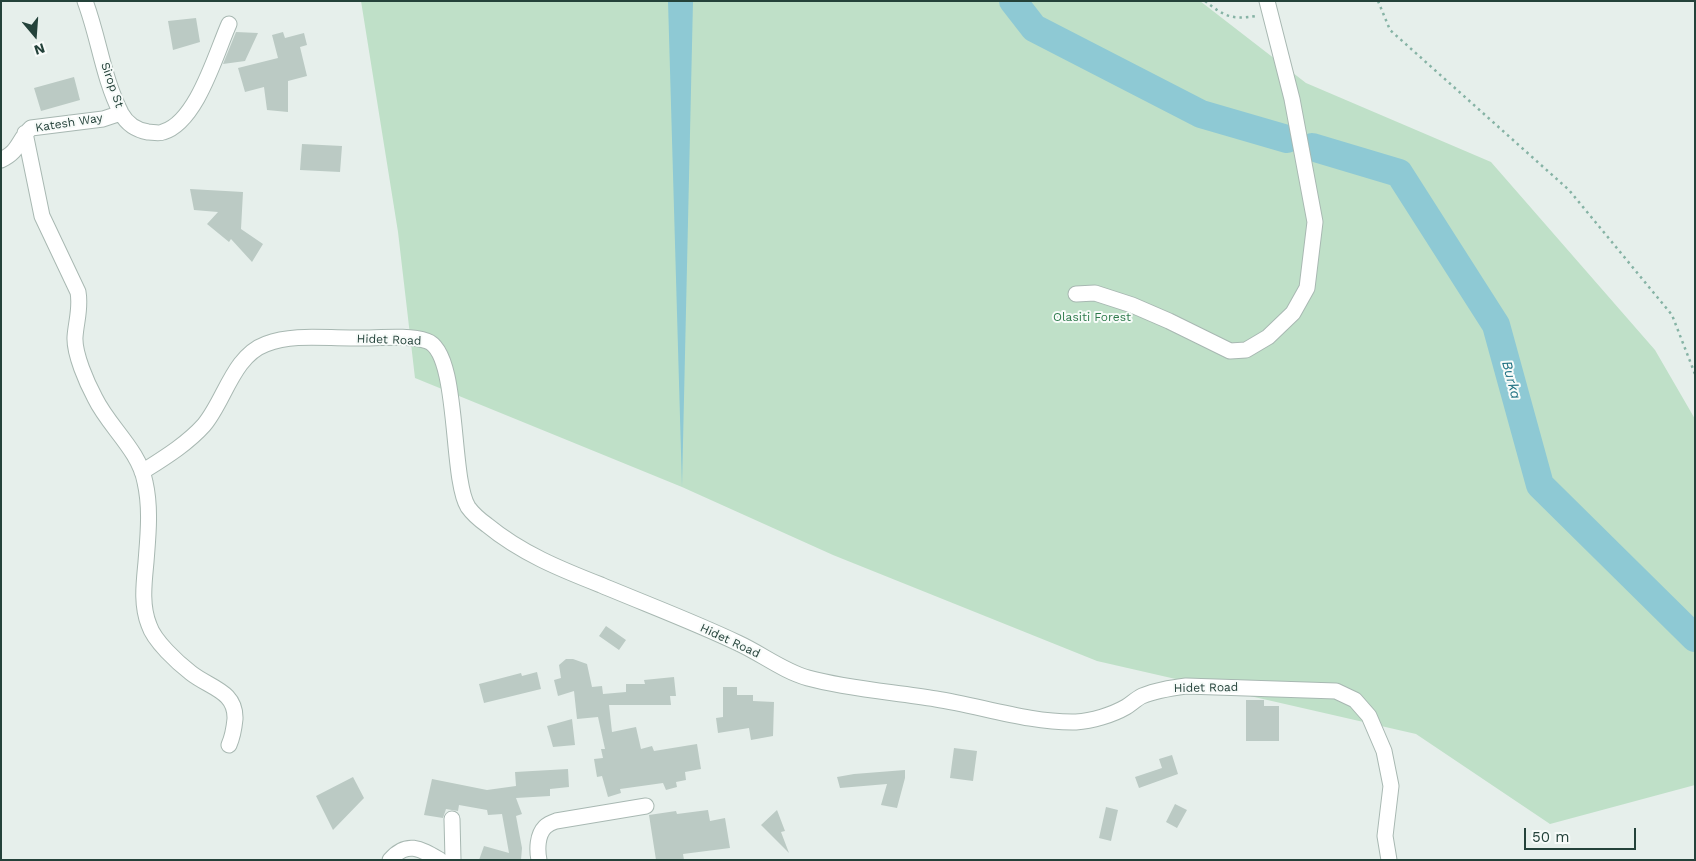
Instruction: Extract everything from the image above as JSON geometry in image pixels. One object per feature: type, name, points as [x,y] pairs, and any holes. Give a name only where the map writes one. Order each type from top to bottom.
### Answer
[{"type":"street","name":"Sirop St","points":[[85,1],[93,22],[111,89],[121,113],[131,126],[141,131],[163,133],[176,125],[189,111],[206,83],[229,24]]},
{"type":"street","points":[[1076,294],[1095,293],[1132,305],[1230,351],[1246,350],[1254,346],[1268,337],[1293,313],[1307,288],[1314,222],[1292,99],[1269,7]]},
{"type":"street","name":"Katesh Way","points":[[1,160],[12,154],[31,128],[103,119],[121,113]]},
{"type":"street","points":[[25,134],[42,216],[78,292],[79,304],[75,336],[78,356],[95,398],[135,457],[142,472],[147,493],[148,536],[143,592],[146,618],[155,636],[192,674],[230,698],[235,710],[234,734],[229,745]]},
{"type":"street","name":"Hidet Road","points":[[142,472],[171,453],[199,430],[213,414],[234,375],[247,356],[266,344],[294,338],[404,338],[431,342],[437,347],[443,364],[454,416],[462,488],[467,505],[478,518],[521,550],[554,566],[739,643],[788,670],[807,678],[882,692],[936,699],[1052,721],[1081,722],[1123,709],[1140,697],[1154,692],[1186,686],[1336,691],[1355,700],[1369,716],[1384,751],[1391,786],[1385,836],[1389,860]]},
{"type":"street","points":[[539,860],[537,850],[540,836],[545,827],[556,820],[646,806]]},
{"type":"street","points":[[452,819],[453,860]]},
{"type":"street","points":[[390,860],[395,854],[411,847],[421,849],[440,860]]},
{"type":"path","points":[[1205,1],[1222,14],[1241,18],[1269,7]]},
{"type":"path","points":[[1378,1],[1390,30],[1569,190],[1672,315],[1695,374]]},
{"type":"green space","name":"Olasiti Forest","points":[[361,1],[1200,1],[1306,83],[1491,162],[1655,350],[1695,419],[1695,785],[1550,824],[1416,734],[1097,661],[833,555],[682,487],[415,378],[398,232]]},
{"type":"water","points":[[668,1],[693,1],[682,487]]},
{"type":"building","points":[[196,18],[200,42],[173,50],[168,21]]},
{"type":"building","points":[[236,32],[258,33],[245,61],[223,64]]},
{"type":"building","points":[[283,32],[285,38],[304,33],[307,45],[300,47],[307,76],[288,81],[288,112],[267,110],[264,87],[245,92],[238,68],[278,58],[272,35]]},
{"type":"building","points":[[74,77],[80,100],[41,111],[34,88]]},
{"type":"building","points":[[302,144],[342,146],[340,172],[300,170]]},
{"type":"building","points":[[190,189],[243,192],[241,229],[263,244],[252,262],[231,239],[229,242],[207,224],[218,212],[194,210]]},
{"type":"building","points":[[606,626],[626,640],[619,650],[599,636]]},
{"type":"building","points":[[566,659],[573,659],[587,664],[592,687],[602,686],[603,694],[626,692],[626,684],[645,684],[644,680],[674,677],[676,696],[670,696],[671,705],[609,705],[612,732],[636,727],[641,749],[652,746],[654,751],[697,744],[701,769],[685,772],[686,780],[676,782],[677,787],[666,790],[663,783],[620,789],[621,793],[608,797],[602,776],[597,777],[594,759],[603,758],[601,749],[605,749],[598,717],[577,719],[574,691],[558,696],[554,680],[561,678],[559,665]]},
{"type":"building","points":[[537,672],[541,689],[484,703],[479,684],[521,673],[522,676]]},
{"type":"building","points":[[723,687],[737,687],[737,695],[753,695],[753,701],[774,702],[773,736],[751,740],[749,728],[718,733],[716,718],[723,717]]},
{"type":"building","points":[[1246,700],[1264,700],[1264,706],[1279,706],[1279,741],[1246,741]]},
{"type":"building","points":[[572,719],[575,745],[553,747],[547,726]]},
{"type":"building","points":[[954,748],[977,751],[973,781],[950,778]]},
{"type":"building","points":[[1172,755],[1178,774],[1139,788],[1135,777],[1162,768],[1159,759]]},
{"type":"building","points":[[568,769],[569,787],[550,789],[550,796],[516,798],[522,814],[516,816],[522,848],[521,860],[479,860],[484,846],[509,853],[502,814],[488,815],[487,810],[459,805],[458,811],[446,809],[443,818],[424,815],[432,779],[487,790],[516,786],[515,772]]},
{"type":"building","points":[[905,770],[905,778],[897,808],[881,805],[887,784],[840,788],[837,777],[854,774]]},
{"type":"building","points":[[353,777],[364,798],[333,830],[316,796]]},
{"type":"building","points":[[1175,804],[1187,810],[1177,828],[1166,822]]},
{"type":"building","points":[[1106,807],[1118,810],[1111,841],[1099,838]]},
{"type":"building","points":[[708,810],[710,821],[725,818],[730,848],[683,854],[684,860],[656,860],[649,815],[676,811],[677,814]]},
{"type":"building","points":[[777,810],[785,831],[781,832],[789,853],[761,825]]},
{"type":"waterway","points":[[1013,1],[1034,28],[1201,114],[1287,139]]},
{"type":"waterway","name":"Burka","points":[[1312,147],[1399,173],[1496,325],[1540,485],[1695,638]]}]
